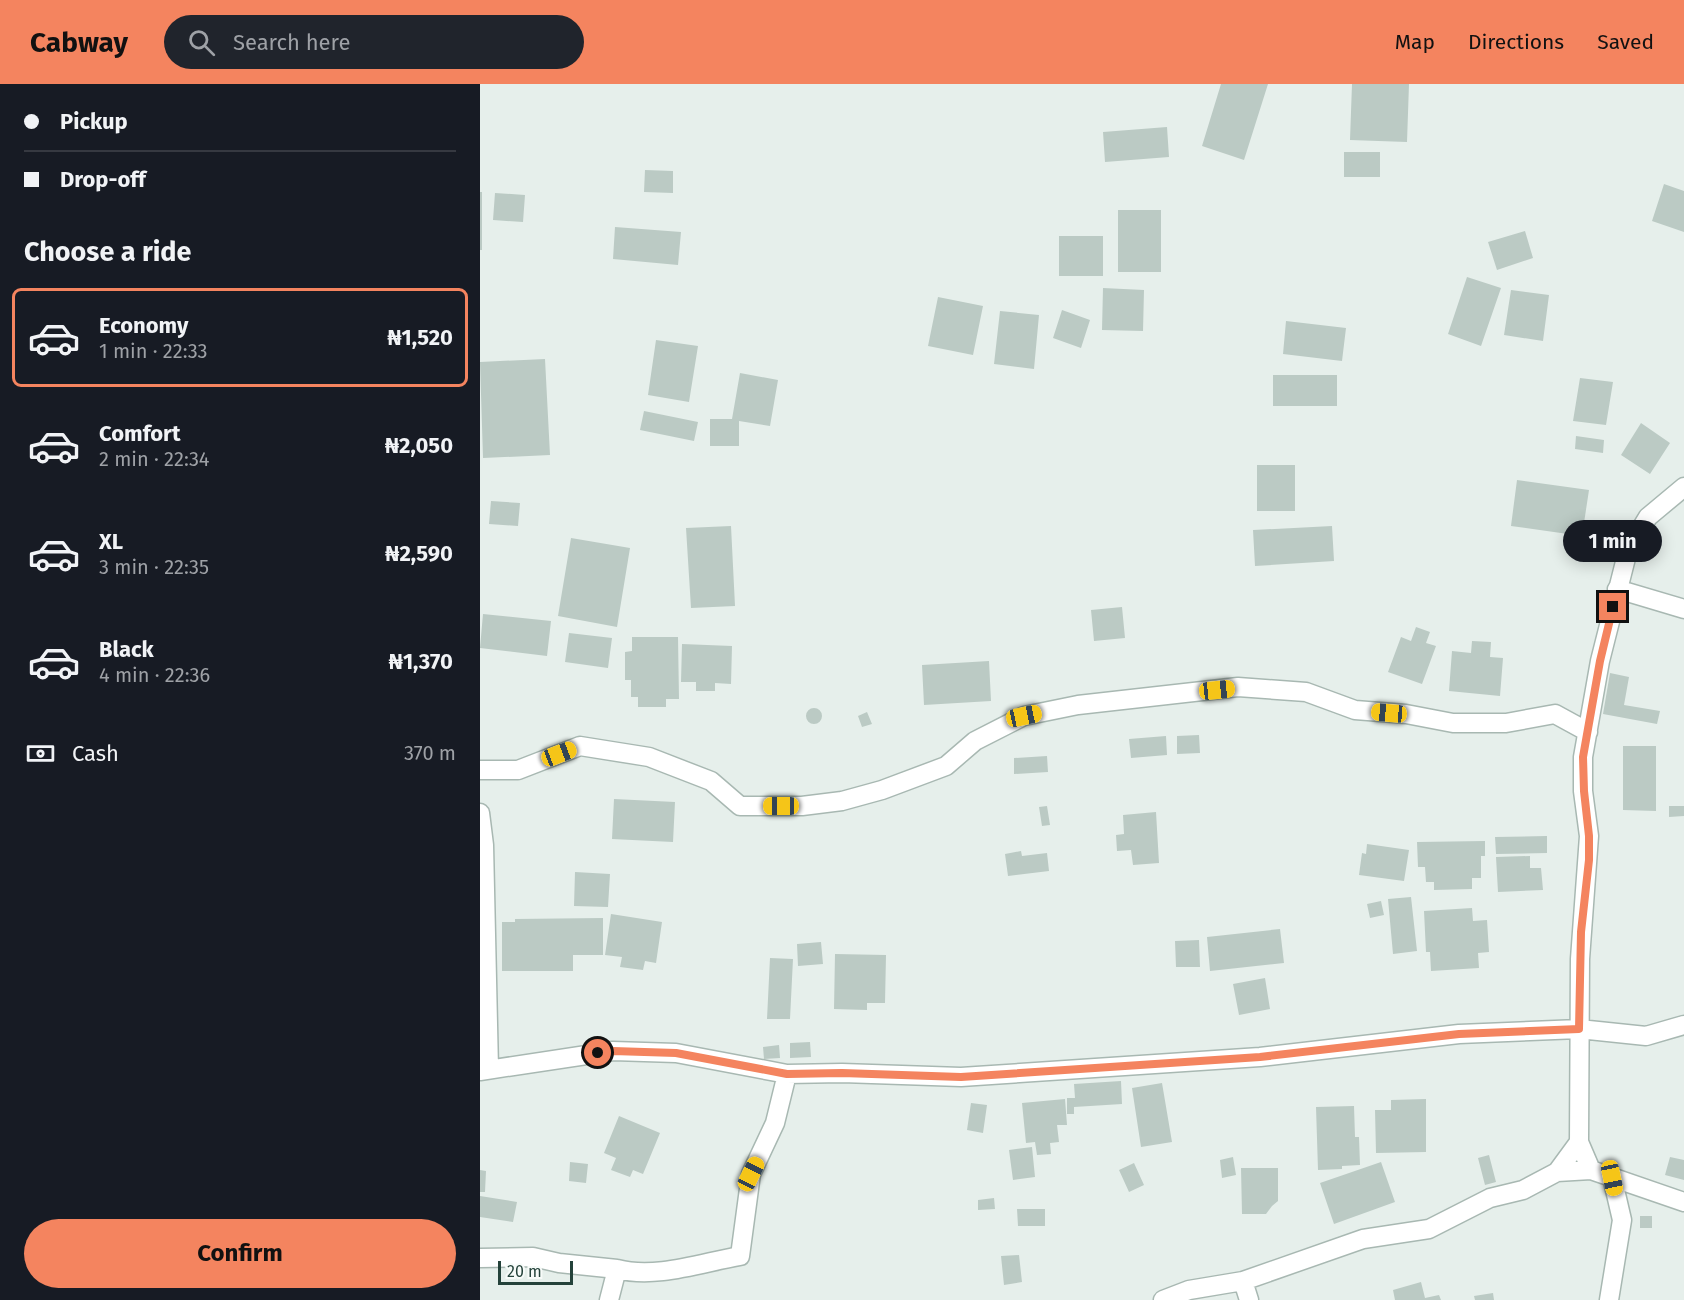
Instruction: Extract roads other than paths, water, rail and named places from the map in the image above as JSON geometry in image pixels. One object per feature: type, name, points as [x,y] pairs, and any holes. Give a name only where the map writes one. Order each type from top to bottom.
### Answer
[{"type":"street","points":[[1591,1170],[1579,1142],[1581,932],[1589,860],[1583,757],[1600,661],[1628,550],[1648,517],[1684,487]]},
{"type":"street","points":[[1617,589],[1684,609]]},
{"type":"street","points":[[480,770],[518,770],[580,746],[649,757],[711,782],[740,806],[802,806],[862,796],[946,766],[975,741],[1024,716],[1077,705],[1238,687],[1306,692],[1355,710],[1406,714],[1453,723],[1506,723],[1555,714],[1588,732]]},
{"type":"street","points":[[480,813],[484,845],[485,1070],[613,1051],[676,1053],[787,1074],[842,1073],[961,1077],[1260,1057],[1459,1034],[1579,1029],[1646,1036],[1684,1025]]},
{"type":"street","points":[[480,1258],[533,1257],[559,1263],[634,1273],[661,1271],[740,1256],[751,1174],[776,1123],[787,1074]]},
{"type":"street","points":[[1557,1172],[1579,1142]]},
{"type":"street","points":[[1163,1300],[1189,1290],[1243,1281],[1363,1239],[1429,1229],[1490,1198],[1523,1190],[1557,1172],[1591,1170],[1684,1202]]},
{"type":"street","points":[[1610,1300],[1622,1220],[1612,1178]]},
{"type":"street","points":[[609,1300],[617,1269]]},
{"type":"street","points":[[1243,1281],[1249,1300]]}]
